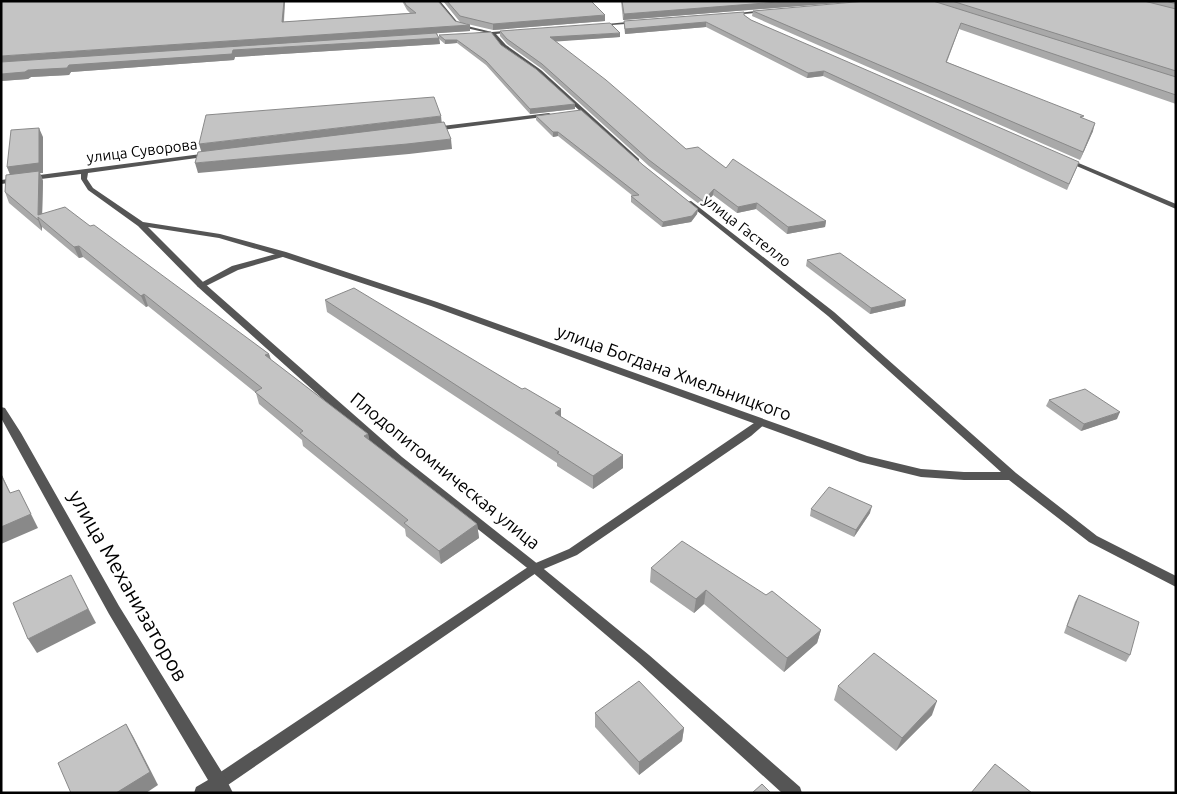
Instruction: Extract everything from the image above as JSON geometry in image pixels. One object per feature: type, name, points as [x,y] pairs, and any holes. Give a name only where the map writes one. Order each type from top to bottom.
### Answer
[{"type":"street","points":[[438,1],[458,25],[494,33],[504,46],[539,71],[646,168]]},
{"type":"street","points":[[726,14],[768,10]]},
{"type":"street","points":[[752,21],[747,18],[747,15],[754,12]]},
{"type":"street","points":[[590,26],[649,21]]},
{"type":"street","points":[[475,34],[522,30]]},
{"type":"street","points":[[574,112],[583,111]]},
{"type":"street","points":[[427,130],[554,114]]},
{"type":"street","name":"улица Суворова","points":[[1,182],[212,155]]},
{"type":"street","points":[[1059,157],[1176,207]]},
{"type":"street","name":"Плодопитомническая улица","points":[[85,171],[84,179],[90,189],[141,224],[201,285],[398,460],[535,568],[644,659],[794,793]]},
{"type":"street","name":"улица Гастелло","points":[[684,198],[831,314],[1012,476]]},
{"type":"street","name":"улица Богдана Хмельницкого","points":[[141,224],[220,236],[283,254],[434,304],[864,460],[921,473],[964,476],[1012,476]]},
{"type":"street","points":[[201,285],[235,268],[283,254]]},
{"type":"street","name":"улица Механизаторов","points":[[1,410],[16,433],[114,610],[222,787]]},
{"type":"street","points":[[202,793],[222,787],[535,568],[573,552],[761,423]]},
{"type":"street","points":[[1012,476],[1093,539],[1176,582]]},
{"type":"building","points":[[1,1],[284,1],[282,22],[416,13],[404,1],[438,1],[455,21],[470,25],[1,56]]},
{"type":"building","points":[[447,1],[591,1],[605,15],[493,24],[460,16]]},
{"type":"building","points":[[622,1],[791,1],[624,14]]},
{"type":"building","points":[[866,1],[933,1],[1176,77],[1176,95],[961,23],[946,62],[1084,116],[1080,117],[1095,123],[1083,152],[753,11]]},
{"type":"building","points":[[952,1],[1144,1],[1176,9],[1176,71]]},
{"type":"building","points":[[744,12],[744,15],[751,20],[1079,162],[1069,184],[824,71],[808,73],[706,22],[625,29],[624,21]]},
{"type":"building","points":[[610,23],[620,33],[550,37],[606,80],[686,149],[698,147],[726,168],[733,159],[826,221],[788,227],[757,203],[738,207],[714,189],[703,201],[649,160],[542,64],[507,39],[500,31]]},
{"type":"building","points":[[491,32],[501,45],[536,69],[575,104],[530,109],[486,61],[457,40],[445,40],[439,35]]},
{"type":"building","points":[[436,33],[439,38],[233,50],[232,54],[69,65],[67,68],[28,70],[25,72],[1,74],[1,62]]},
{"type":"building","points":[[434,97],[441,116],[199,144],[206,115]]},
{"type":"building","points":[[581,110],[643,165],[698,209],[692,216],[663,222],[631,196],[639,195],[558,132],[553,132],[536,116]]},
{"type":"building","points":[[444,122],[451,139],[195,163],[198,152]]},
{"type":"building","points":[[39,128],[39,163],[7,167],[11,130]]},
{"type":"building","points":[[39,171],[38,215],[65,207],[90,226],[94,225],[269,354],[265,355],[368,434],[364,436],[477,524],[439,551],[404,523],[408,520],[300,433],[303,431],[255,392],[262,388],[144,294],[141,296],[79,246],[74,247],[5,192],[6,175]]},
{"type":"building","points":[[840,253],[906,300],[871,308],[807,260]]},
{"type":"building","points":[[354,288],[522,389],[525,388],[561,409],[555,413],[623,455],[593,476],[325,300]]},
{"type":"building","points":[[1085,389],[1120,412],[1084,424],[1049,400]]},
{"type":"building","points":[[1,475],[10,493],[19,490],[31,514],[1,527]]},
{"type":"building","points":[[829,487],[872,506],[856,530],[811,509]]},
{"type":"building","points":[[682,541],[766,595],[772,591],[821,630],[787,658],[706,590],[696,599],[651,568]]},
{"type":"building","points":[[71,575],[88,609],[28,639],[13,603]]},
{"type":"building","points":[[1079,595],[1139,622],[1130,655],[1067,626]]},
{"type":"building","points":[[874,653],[937,701],[902,738],[838,686]]},
{"type":"building","points":[[639,681],[684,728],[639,762],[595,713]]},
{"type":"building","points":[[126,724],[150,772],[116,793],[71,793],[58,763]]},
{"type":"building","points":[[995,764],[1032,793],[971,793]]},
{"type":"building","points":[[762,784],[771,793],[752,793]]}]
